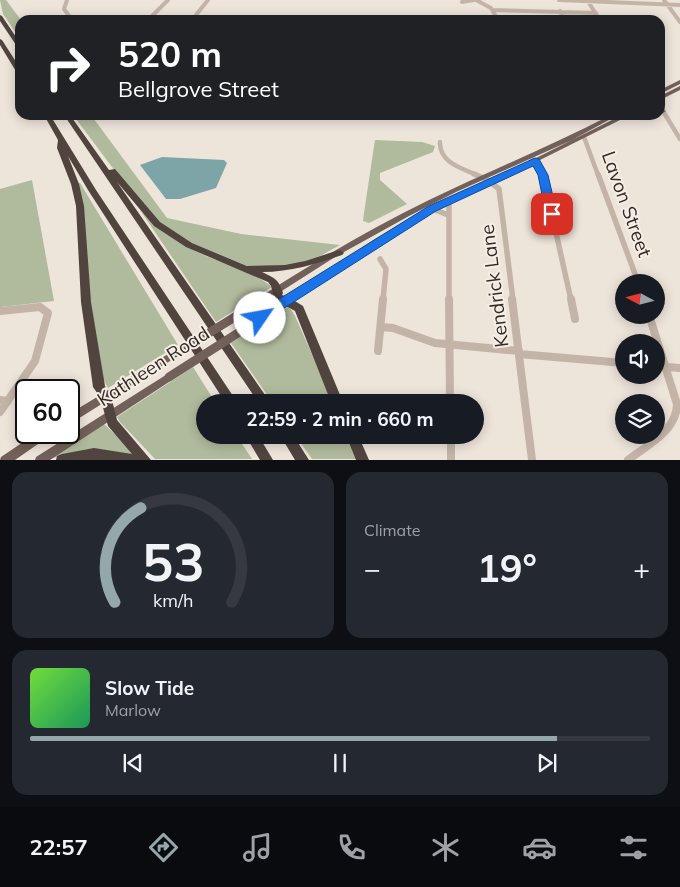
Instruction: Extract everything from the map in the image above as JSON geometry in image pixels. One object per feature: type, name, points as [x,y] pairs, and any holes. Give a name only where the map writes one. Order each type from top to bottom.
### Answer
[{"type":"highway","points":[[0,17],[15,40]]},
{"type":"highway","points":[[0,41],[15,65]]},
{"type":"highway","points":[[50,120],[92,190],[225,394]]},
{"type":"highway","points":[[70,120],[259,394]]},
{"type":"highway","points":[[82,137],[157,224],[189,245],[271,280],[281,296],[299,310],[335,394]]},
{"type":"highway","points":[[62,139],[61,148],[75,184],[80,206],[86,302],[99,387],[105,396],[108,415],[112,422],[145,460]]},
{"type":"highway","points":[[235,266],[256,269],[281,269],[310,263],[339,253]]},
{"type":"highway","points":[[262,299],[281,296]]},
{"type":"highway","points":[[270,310],[281,296]]},
{"type":"highway","points":[[256,444],[266,460]]},
{"type":"highway","points":[[292,444],[303,460]]},
{"type":"highway","points":[[356,444],[363,460]]},
{"type":"highway","points":[[62,460],[94,454],[132,460]]},
{"type":"main road","points":[[665,90],[680,82]]},
{"type":"main road","points":[[665,96],[680,88]]},
{"type":"main road","points":[[533,159],[606,120]]},
{"type":"main road","points":[[281,296],[339,253],[406,215],[617,120]]},
{"type":"main road","points":[[281,296],[433,208],[487,180]]},
{"type":"main road","name":"Kathleen Road","points":[[80,412],[262,299]]},
{"type":"main road","name":"Kathleen Road","points":[[40,460],[249,326],[270,310]]},
{"type":"main road","points":[[5,460],[29,444]]},
{"type":"street","points":[[67,0],[64,8],[69,15]]},
{"type":"street","points":[[153,15],[168,0]]},
{"type":"street","points":[[196,15],[208,0]]},
{"type":"street","points":[[462,2],[475,0],[492,10],[495,15]]},
{"type":"street","points":[[559,0],[680,5]]},
{"type":"street","points":[[664,0],[680,22]]},
{"type":"street","points":[[589,1],[596,13]]},
{"type":"street","points":[[492,10],[596,13]]},
{"type":"street","points":[[560,11],[562,15]]},
{"type":"street","points":[[665,115],[680,139]]},
{"type":"street","name":"Lavon Street","points":[[584,136],[635,274]]},
{"type":"street","points":[[440,142],[440,150],[444,156],[487,180]]},
{"type":"street","points":[[533,159],[543,175],[575,319]]},
{"type":"street","name":"Kendrick Lane","points":[[487,180],[499,189],[532,460]]},
{"type":"street","points":[[449,200],[450,394]]},
{"type":"street","points":[[433,208],[448,215]]},
{"type":"street","points":[[378,351],[386,269],[380,259]]},
{"type":"street","points":[[0,312],[40,307],[48,313],[35,361],[4,401],[0,412]]},
{"type":"street","points":[[381,327],[393,328],[429,342],[615,362]]},
{"type":"street","points":[[628,460],[674,421],[677,404],[665,367],[680,368]]},
{"type":"street","points":[[451,444],[451,460]]},
{"type":"green space","points":[[0,0],[6,0],[17,15],[15,15],[15,32],[3,14]]},
{"type":"green space","points":[[77,120],[95,120],[167,218],[241,234],[340,245],[320,256],[293,265],[250,267],[192,243],[155,220],[121,179]]},
{"type":"green space","points":[[375,140],[422,142],[435,146],[433,152],[380,173],[380,180],[407,204],[369,223],[363,221]]},
{"type":"green space","points":[[32,180],[54,301],[0,307],[0,189]]},
{"type":"green space","points":[[77,183],[80,183],[178,345],[108,388],[102,377],[93,324]]},
{"type":"green space","points":[[140,210],[163,230],[188,247],[249,273],[272,287],[216,322]]},
{"type":"green space","points":[[289,306],[329,394],[266,394],[231,343]]},
{"type":"green space","points":[[193,367],[210,394],[196,394],[196,444],[242,444],[252,459],[155,459],[117,417]]},
{"type":"green space","points":[[103,423],[135,453],[133,456],[65,455],[49,459],[72,444],[80,444],[80,438]]},
{"type":"green space","points":[[301,444],[353,444],[360,459],[312,459]]},
{"type":"water","points":[[162,157],[224,160],[227,163],[216,188],[180,199],[166,199],[140,165]]},
{"type":"route","points":[[260,318],[378,241],[433,208],[535,161],[543,175],[552,214]]}]
